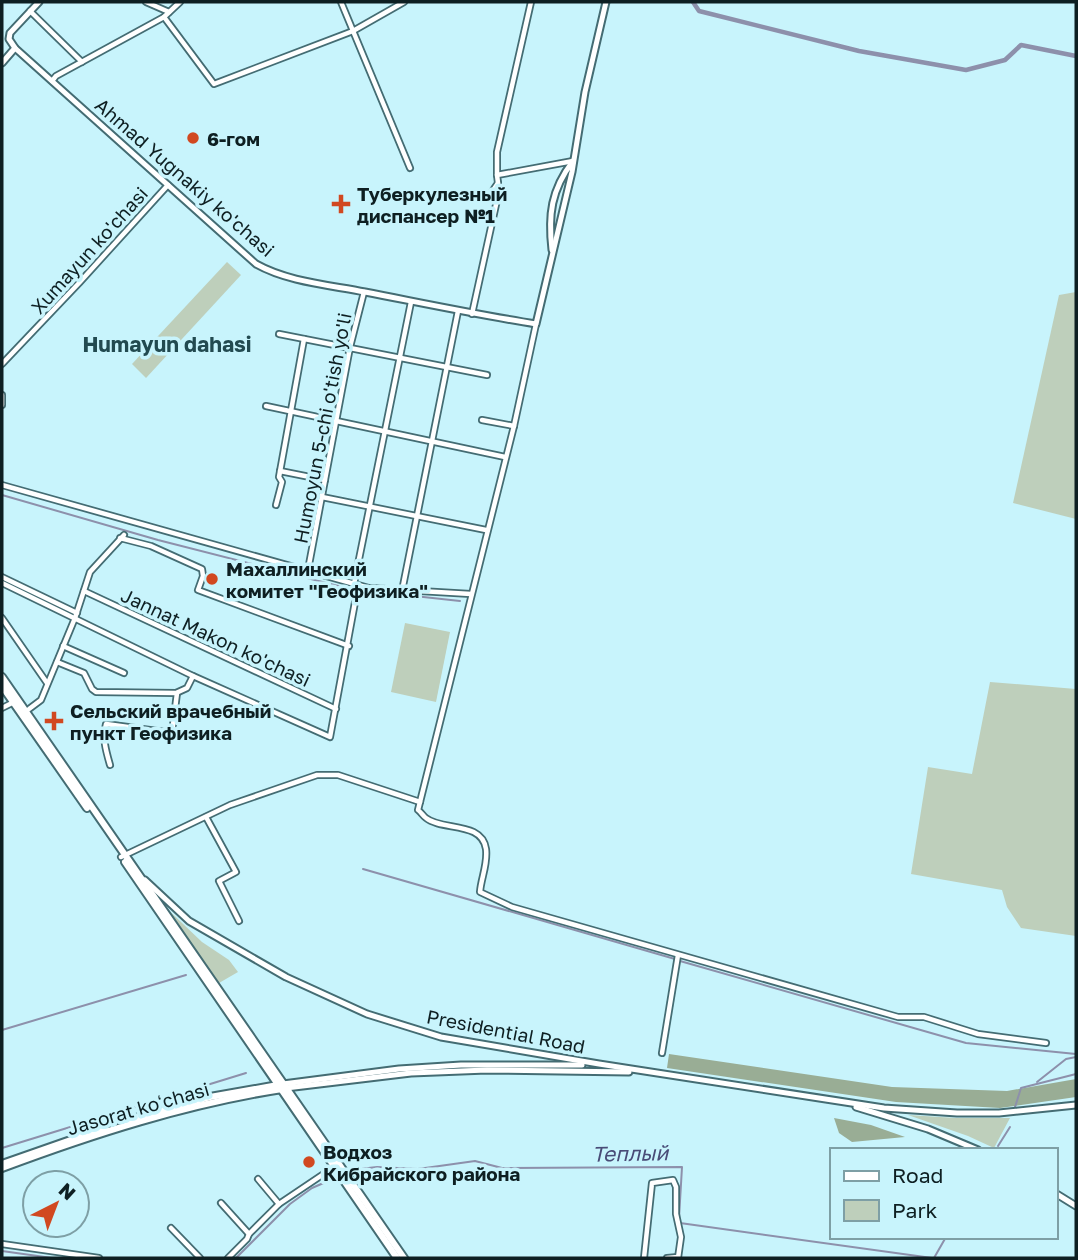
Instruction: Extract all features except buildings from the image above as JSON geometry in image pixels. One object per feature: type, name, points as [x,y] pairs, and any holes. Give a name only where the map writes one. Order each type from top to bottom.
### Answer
[{"type":"main road","points":[[2,677],[15,701]]},
{"type":"main road","points":[[2,686],[404,1258]]},
{"type":"main road","points":[[123,856],[134,867],[397,1258]]},
{"type":"main road","name":"Jasorat koʻchasi","points":[[2,1166],[165,1114],[282,1087]]},
{"type":"street","points":[[39,2],[30,12],[82,62]]},
{"type":"street","points":[[146,2],[169,12]]},
{"type":"street","points":[[52,80],[164,17],[180,2]]},
{"type":"street","points":[[341,2],[410,168]]},
{"type":"street","points":[[164,17],[214,84],[353,31],[404,2]]},
{"type":"street","points":[[472,314],[497,200],[497,152],[531,2]]},
{"type":"street","points":[[606,2],[572,172],[514,426],[418,810],[427,819],[474,832],[482,839],[486,846],[486,863],[480,892],[512,907],[898,1017],[924,1017],[978,1034],[1046,1044]]},
{"type":"street","name":"Ahmad Yugnakiy ko'chasi","points":[[30,12],[9,33],[15,48],[239,250],[262,267],[305,281],[536,324]]},
{"type":"street","points":[[2,63],[15,48]]},
{"type":"street","points":[[497,175],[573,161]]},
{"type":"street","points":[[553,254],[550,216],[557,188],[573,161]]},
{"type":"street","points":[[470,195],[489,196],[498,183]]},
{"type":"street","name":"Xumayun ko'chasi","points":[[2,364],[168,185]]},
{"type":"street","name":"Humoyun 5-chi o'tish yo'li","points":[[308,570],[363,292]]},
{"type":"street","points":[[2,577],[193,676],[330,737],[349,646],[369,507],[411,302]]},
{"type":"street","points":[[402,591],[458,311]]},
{"type":"street","points":[[279,334],[487,375]]},
{"type":"street","points":[[276,505],[282,482],[278,477],[304,339]]},
{"type":"street","points":[[2,395],[2,405]]},
{"type":"street","points":[[265,406],[505,457]]},
{"type":"street","points":[[482,420],[514,426]]},
{"type":"street","points":[[280,471],[325,480]]},
{"type":"street","points":[[2,485],[356,585],[374,589],[471,594]]},
{"type":"street","points":[[321,497],[486,530]]},
{"type":"street","points":[[29,709],[41,700],[93,567],[122,536],[202,569],[204,576],[198,590],[349,646]]},
{"type":"street","points":[[2,583],[76,616]]},
{"type":"street","name":"Jannat Makon ko'chasi","points":[[84,591],[336,709]]},
{"type":"street","points":[[2,618],[48,684]]},
{"type":"street","points":[[63,646],[124,673]]},
{"type":"street","points":[[57,662],[84,673],[94,691],[177,692],[187,688],[193,676]]},
{"type":"street","points":[[110,765],[104,732],[109,723],[172,733],[177,692]]},
{"type":"street","points":[[2,708],[15,701]]},
{"type":"street","points":[[75,737],[104,732]]},
{"type":"street","points":[[123,856],[270,790],[317,775],[338,775],[419,802]]},
{"type":"street","points":[[206,817],[236,872],[219,881],[239,921]]},
{"type":"street","name":"Presidential Road","points":[[134,867],[169,904],[200,928],[275,971],[349,1007],[441,1037],[884,1108],[957,1113],[1016,1112],[1076,1105]]},
{"type":"street","points":[[662,1053],[678,955]]},
{"type":"street","points":[[282,1087],[362,1073],[434,1067],[599,1064]]},
{"type":"street","points":[[282,1087],[436,1072],[650,1072]]},
{"type":"street","name":"Presidential Road","points":[[833,1100],[905,1121],[973,1148]]},
{"type":"street","points":[[228,1258],[279,1204],[334,1167]]},
{"type":"street","points":[[258,1179],[279,1204]]},
{"type":"street","points":[[644,1258],[650,1194],[654,1181],[673,1180],[676,1186],[676,1214],[681,1237],[678,1257],[667,1258]]},
{"type":"street","points":[[1057,1194],[1076,1206]]},
{"type":"street","points":[[221,1203],[249,1234]]},
{"type":"street","points":[[171,1228],[200,1258]]},
{"type":"street","points":[[2,1244],[99,1258]]},
{"type":"green space","points":[[227,262],[241,275],[146,378],[132,364]]},
{"type":"green space","points":[[1076,292],[1076,519],[1013,503],[1059,295]]},
{"type":"green space","points":[[405,623],[450,632],[436,702],[391,692]]},
{"type":"green space","points":[[990,682],[1076,689],[1076,936],[1021,928],[1007,907],[1002,890],[911,874],[928,767],[972,774]]},
{"type":"green space","points":[[161,903],[202,942],[229,960],[238,972],[219,983]]},
{"type":"green space","points":[[669,1054],[892,1087],[1007,1091],[1076,1079],[1076,1097],[1000,1108],[896,1102],[667,1068]]},
{"type":"green space","points":[[908,1115],[956,1118],[1010,1118],[994,1148]]},
{"type":"green space","points":[[834,1118],[871,1125],[905,1137],[852,1142],[839,1133]]},
{"type":"waterway","points":[[693,2],[699,11],[859,51],[966,70],[1005,60],[1021,45],[1076,56]]},
{"type":"waterway","points":[[2,495],[158,540],[350,589],[460,601]]},
{"type":"waterway","points":[[363,869],[675,959]]},
{"type":"waterway","points":[[680,961],[966,1043],[1076,1054]]},
{"type":"waterway","points":[[2,1030],[186,975]]},
{"type":"waterway","points":[[1037,1082],[1066,1059],[1076,1057]]},
{"type":"waterway","points":[[2,1148],[246,1073]]},
{"type":"waterway","name":"Теплый","points":[[1015,1107],[1021,1088],[1076,1074]]},
{"type":"waterway","name":"Теплый","points":[[998,1146],[1010,1127]]},
{"type":"waterway","name":"Теплый","points":[[351,1170],[377,1167],[418,1169],[475,1161],[502,1168],[682,1167],[679,1218]]},
{"type":"waterway","name":"Теплый","points":[[236,1258],[290,1204],[312,1188],[335,1178]]},
{"type":"waterway","name":"Теплый","points":[[680,1223],[932,1258]]},
{"type":"waterway","name":"Теплый","points":[[934,1258],[945,1239]]},
{"type":"waterway","name":"Теплый","points":[[2,1251],[52,1258]]},
{"type":"place","name":"6-гом","points":[[193,138]]},
{"type":"place","name":"Туберкулезный диспансер №1","points":[[341,204]]},
{"type":"place","name":"Махаллинский комитет \"Геофизика\"","points":[[212,579]]},
{"type":"place","name":"Сельский врачебный пункт Геофизика","points":[[54,721]]},
{"type":"place","name":"Водхоз Кибрайского района","points":[[309,1162]]},
{"type":"district","name":"Humayun dahasi","points":[[167,344]]}]
